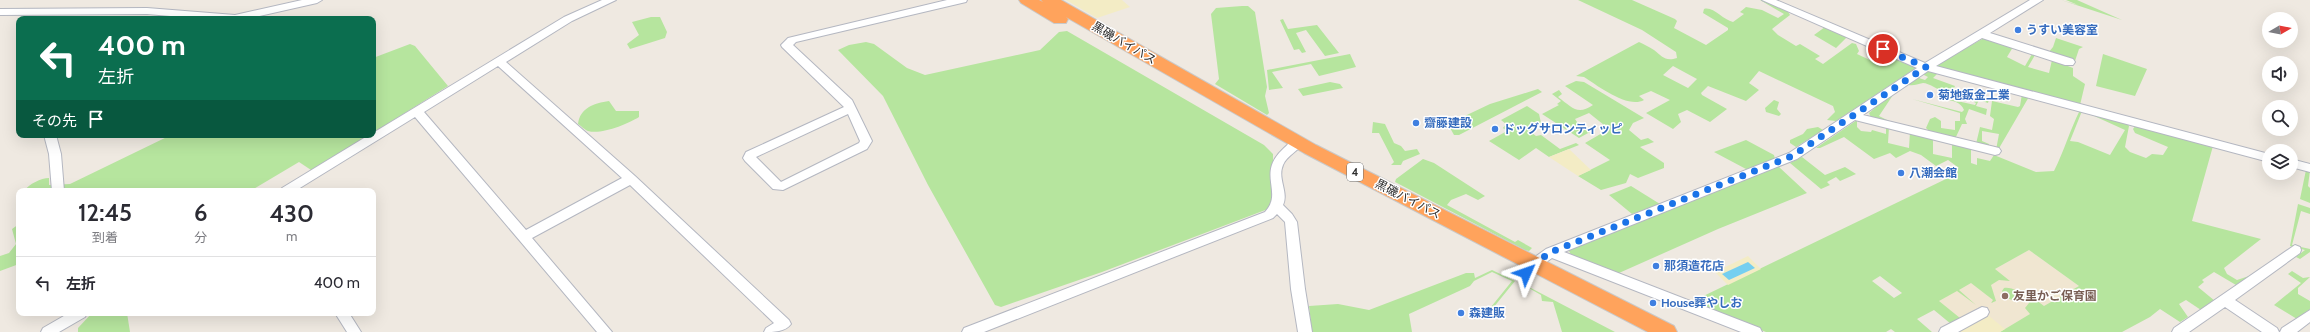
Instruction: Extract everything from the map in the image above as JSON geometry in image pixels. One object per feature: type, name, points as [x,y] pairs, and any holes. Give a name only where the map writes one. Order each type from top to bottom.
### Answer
[{"type":"highway","name":"黒磯バイパス","points":[[1027,0],[1118,54],[1529,269],[1640,332]]},
{"type":"highway","name":"黒磯バイパス","points":[[1049,0],[1294,146]]},
{"type":"highway","name":"黒磯バイパス","points":[[1529,269],[1667,332]]},
{"type":"street","points":[[22,0],[25,15]]},
{"type":"street","points":[[244,16],[317,0]]},
{"type":"street","points":[[376,137],[568,19],[611,0]]},
{"type":"street","points":[[851,108],[750,155],[749,158],[777,186],[783,186],[863,146],[866,141],[851,108],[786,45],[792,40],[866,21],[962,0]]},
{"type":"street","points":[[1767,0],[1926,67],[2262,156]]},
{"type":"street","points":[[1529,269],[1551,252],[1786,158],[1812,144],[1926,67],[2038,0]]},
{"type":"street","points":[[0,12],[25,15],[147,11],[210,16]]},
{"type":"street","points":[[1980,34],[2069,62]]},
{"type":"street","points":[[500,62],[631,179],[784,324],[772,332]]},
{"type":"street","points":[[417,112],[605,332]]},
{"type":"street","points":[[1853,116],[1995,152]]},
{"type":"street","points":[[51,138],[55,154],[58,188]]},
{"type":"street","points":[[291,188],[374,138]]},
{"type":"street","points":[[969,332],[1262,218],[1277,207],[1280,198],[1276,168],[1294,146]]},
{"type":"street","points":[[2298,165],[2310,168]]},
{"type":"street","points":[[524,237],[631,179]]},
{"type":"street","points":[[1277,207],[1288,217],[1291,222],[1298,289],[1305,332]]},
{"type":"street","points":[[2179,332],[2295,250]]},
{"type":"street","points":[[1551,252],[1755,332]]},
{"type":"street","points":[[2224,300],[2272,332]]},
{"type":"street","points":[[1946,332],[1982,312]]},
{"type":"street","points":[[2287,332],[2310,314]]},
{"type":"street","points":[[344,316],[354,332]]},
{"type":"street","points":[[48,332],[71,319]]},
{"type":"shaded area","name":"友里かご保育園","points":[[2029,250],[2079,286],[2000,332],[1961,332],[1968,325],[1938,301]]},
{"type":"green space","points":[[1578,0],[1632,0],[1675,19],[1677,21],[1674,28],[1706,45],[1728,30],[1728,28],[1703,13],[1704,9],[1711,9],[1733,22],[1744,14],[1740,12],[1746,7],[1762,10],[1778,18],[1784,14],[1760,0],[1763,0],[1787,10],[1790,15],[1772,29],[1778,35],[1796,46],[1800,44],[1820,56],[1815,59],[1823,64],[1852,43],[1856,44],[1859,51],[1857,54],[1874,62],[1885,54],[1913,64],[1916,68],[1836,121],[1827,120],[1835,112],[1833,106],[1759,71],[1749,83],[1759,90],[1746,101],[1708,86],[1701,93],[1702,95],[1727,109],[1710,122],[1687,110],[1678,114],[1681,122],[1673,129],[1646,113],[1670,100],[1651,91],[1639,96],[1644,100],[1637,102],[1622,99],[1605,91],[1584,77],[1576,76],[1639,42],[1654,50],[1664,58],[1677,58],[1676,52],[1642,30]],"holes":[[[1673,66],[1697,79],[1688,88],[1663,75]]]},
{"type":"green space","points":[[2061,0],[2078,5],[2066,0],[2077,0],[2122,20]]},
{"type":"green space","points":[[1248,6],[1255,12],[1267,87],[1265,96],[1269,113],[1267,115],[1215,84],[1219,79],[1211,14],[1216,8]]},
{"type":"green space","points":[[651,17],[660,17],[667,32],[665,38],[630,49],[627,44],[639,35],[632,22]]},
{"type":"green space","points":[[1283,19],[1288,29],[1317,25],[1339,53],[1325,56],[1306,30],[1296,33],[1306,52],[1302,53],[1299,49],[1294,50],[1280,20]]},
{"type":"green space","points":[[1825,27],[1847,37],[1836,48],[1814,35]]},
{"type":"green space","points":[[1067,31],[1264,145],[1273,154],[1273,199],[1268,209],[1102,272],[1001,307],[995,305],[928,185],[883,96],[838,50],[849,45],[866,42],[874,44],[907,68],[925,75],[1040,50],[1059,32]]},
{"type":"green space","points":[[1984,38],[2013,47],[2007,57],[2025,66],[2032,54],[2035,55],[2028,67],[2049,73],[2052,60],[2073,68],[2073,76],[2085,84],[2080,105],[1934,66]]},
{"type":"green space","points":[[2056,38],[2083,47],[2079,49],[2075,61],[2048,53],[2053,47]]},
{"type":"green space","points":[[410,44],[415,46],[448,86],[376,131],[376,57]]},
{"type":"green space","points":[[1350,54],[1356,67],[1319,76],[1311,64],[1272,72],[1283,88],[1269,90],[1267,70]]},
{"type":"green space","points":[[2103,54],[2147,69],[2135,96],[2096,86]]},
{"type":"green space","points":[[1926,69],[1938,73],[1933,78],[1955,86],[1948,99],[1975,105],[1976,103],[1974,102],[1978,95],[1989,99],[1988,103],[1979,100],[1976,106],[1987,109],[1986,115],[1969,109],[1965,119],[1967,124],[1962,124],[1955,139],[1930,132],[1926,128],[1930,119],[1935,117],[1941,121],[1941,128],[1955,130],[1955,121],[1960,121],[1960,113],[1912,99],[1962,112],[1964,110],[1963,107],[1956,102],[1945,99],[1944,92],[1928,84],[1905,84],[1916,77],[1925,80],[1928,77],[1920,73]]},
{"type":"green space","points":[[1576,81],[1584,82],[1644,118],[1633,123],[1629,130],[1641,140],[1648,138],[1654,142],[1640,147],[1664,163],[1664,168],[1638,178],[1630,174],[1626,183],[1601,190],[1578,176],[1610,160],[1585,143],[1609,129],[1589,113],[1575,119],[1581,128],[1588,129],[1590,132],[1579,138],[1542,114],[1559,105],[1557,104],[1561,101],[1552,94],[1559,90],[1562,94],[1558,97],[1575,109],[1583,110],[1593,105],[1565,86]]},
{"type":"green space","points":[[1330,82],[1340,84],[1343,88],[1303,96],[1298,89]]},
{"type":"green space","points":[[1538,89],[1542,92],[1459,135],[1454,135],[1449,126],[1450,123],[1490,104]]},
{"type":"green space","points":[[1891,94],[1893,95],[1879,116],[1893,123],[1871,118],[1869,113]]},
{"type":"green space","points":[[2022,94],[2030,95],[1998,150],[1996,150],[1999,134],[1982,131],[1982,141],[1989,144],[1989,148],[1976,144],[1980,127],[1992,130],[1994,119],[1990,116],[1992,101],[2018,107],[2020,106]]},
{"type":"green space","points":[[1774,100],[1779,102],[1777,109],[1781,114],[1779,116],[1766,112],[1765,108]]},
{"type":"green space","points":[[609,101],[616,111],[639,111],[639,117],[621,126],[593,132],[584,129],[578,124],[579,118],[589,107],[598,103]]},
{"type":"green space","points":[[1527,106],[1539,114],[1541,123],[1532,128],[1532,133],[1536,136],[1541,135],[1560,149],[1576,143],[1579,145],[1549,157],[1536,148],[1519,160],[1489,141],[1507,131],[1503,128],[1506,124],[1501,120]]},
{"type":"green space","points":[[2080,110],[2082,111],[2070,141],[2078,142],[2110,155],[2125,130],[2092,115],[2126,122],[2129,126],[2125,147],[2130,152],[2146,158],[2152,154],[2163,155],[2168,147],[2135,133],[2133,129],[2136,125],[2213,146],[2192,221],[2261,239],[2224,268],[2227,274],[2237,280],[2249,276],[2236,285],[2214,272],[2202,280],[2204,282],[2198,287],[2215,301],[2201,310],[2186,300],[2179,304],[2188,317],[2180,322],[2160,309],[2150,317],[2122,332],[2000,332],[2030,314],[2025,308],[2029,303],[2026,295],[2028,294],[2044,306],[2079,286],[2029,250],[1995,269],[2010,281],[1999,280],[1991,285],[1996,301],[1991,303],[1993,300],[1971,283],[1959,290],[1976,305],[1957,291],[1939,301],[1960,318],[1951,324],[1934,310],[1917,319],[1932,332],[1895,332],[1891,329],[1886,332],[1766,332],[1691,302],[1948,178],[1943,172],[1959,168],[1948,160],[1936,166],[1921,155],[1910,151],[1896,158],[1890,153],[1874,159],[1844,137],[1820,148],[1816,148],[1857,120],[1857,127],[1861,131],[1871,132],[1872,130],[1886,134],[1886,127],[1889,127],[1888,143],[1909,148],[1910,132],[1933,138],[1933,154],[1952,158],[1952,144],[1971,148],[1971,163],[1977,165],[1977,158],[1990,161],[1994,155],[2036,172],[2054,171]],"holes":[[[1880,276],[1902,293],[1894,298],[1872,281]]]},
{"type":"green space","points":[[1373,122],[1385,124],[1394,143],[1401,146],[1405,151],[1417,149],[1420,154],[1403,161],[1401,165],[1391,165],[1394,162],[1379,133],[1372,133]]},
{"type":"green space","points":[[1818,127],[1823,130],[1796,147],[1790,143],[1790,140],[1803,134],[1807,129]]},
{"type":"green space","points":[[165,138],[365,138],[311,170],[299,162],[255,188],[26,188],[39,180],[46,178],[49,178],[49,185],[70,184]]},
{"type":"green space","points":[[1746,140],[1774,155],[1775,159],[1750,169],[1746,169],[1714,152]]},
{"type":"green space","points":[[1802,157],[1825,175],[1845,167],[1856,174],[1840,181],[1836,177],[1827,182],[1830,185],[1821,189],[1790,163]]},
{"type":"green space","points":[[1423,159],[1434,163],[1485,196],[1478,200],[1466,194],[1451,200],[1447,205],[1515,242],[1518,240],[1532,248],[1529,251],[1525,250],[1395,182],[1396,179]]},
{"type":"green space","points":[[1776,166],[1779,167],[1807,193],[1718,229],[1619,273],[1572,257],[1569,251],[1572,247]]},
{"type":"green space","points":[[2306,170],[2310,170],[2308,186],[2310,188],[2310,203],[2300,199]]},
{"type":"green space","points":[[1631,186],[1660,204],[1632,214],[1609,195]]},
{"type":"green space","points":[[2298,204],[2310,208],[2310,214],[2301,211],[2292,245],[2310,249],[2310,252],[2300,259],[2296,257],[2305,250],[2290,246]]},
{"type":"green space","points":[[16,226],[16,244],[12,229]]},
{"type":"green space","points":[[16,244],[16,265],[0,271],[0,256],[9,253]]},
{"type":"green space","points":[[1492,270],[1515,281],[1493,308],[1491,307],[1512,281],[1492,272],[1474,281],[1470,286],[1409,314],[1412,332],[1312,332],[1309,306],[1338,304],[1369,310],[1466,273],[1474,273],[1475,278]]},
{"type":"green space","points":[[2292,271],[2303,278],[2310,277],[2298,288],[2298,294],[2310,301],[2310,309],[2297,319],[2274,305],[2301,283],[2288,274]]},
{"type":"green space","points":[[1525,285],[1615,332],[1562,332],[1553,302],[1542,301],[1541,295],[1527,287],[1523,287]]},
{"type":"green space","points":[[2004,288],[2016,290],[2022,299],[2016,301],[2008,298],[2002,291]]},
{"type":"green space","points":[[89,316],[127,316],[130,332],[78,332],[78,328]]},
{"type":"sand","points":[[1066,0],[1122,0],[1130,7],[1097,18]]},
{"type":"sand","points":[[1569,149],[1591,170],[1578,176],[1549,157]]},
{"type":"sand","points":[[1748,256],[1761,269],[1728,285],[1715,272]]},
{"type":"sand","points":[[1989,316],[2005,329],[2000,332],[1961,332],[1959,330],[1979,318],[1984,319]]},
{"type":"water","points":[[1748,262],[1755,268],[1729,280],[1722,274]]},
{"type":"place","name":"うすい美容室","points":[[2018,30]]},
{"type":"place","name":"菊地鈑金工業","points":[[1930,95]]},
{"type":"place","name":"齋藤建設","points":[[1416,123]]},
{"type":"place","name":"ドッグサロンティッピ","points":[[1495,129]]},
{"type":"place","name":"八潮会館","points":[[1901,173]]},
{"type":"place","name":"那須造花店","points":[[1656,266]]},
{"type":"place","name":"友里かご保育園","points":[[2005,296]]},
{"type":"place","name":"House葬やしお","points":[[1653,303]]},
{"type":"place","name":"森建販","points":[[1461,313]]},
{"type":"route","points":[[1526,273],[1532,265],[1551,252],[1792,156],[1926,67],[1883,49]]}]
